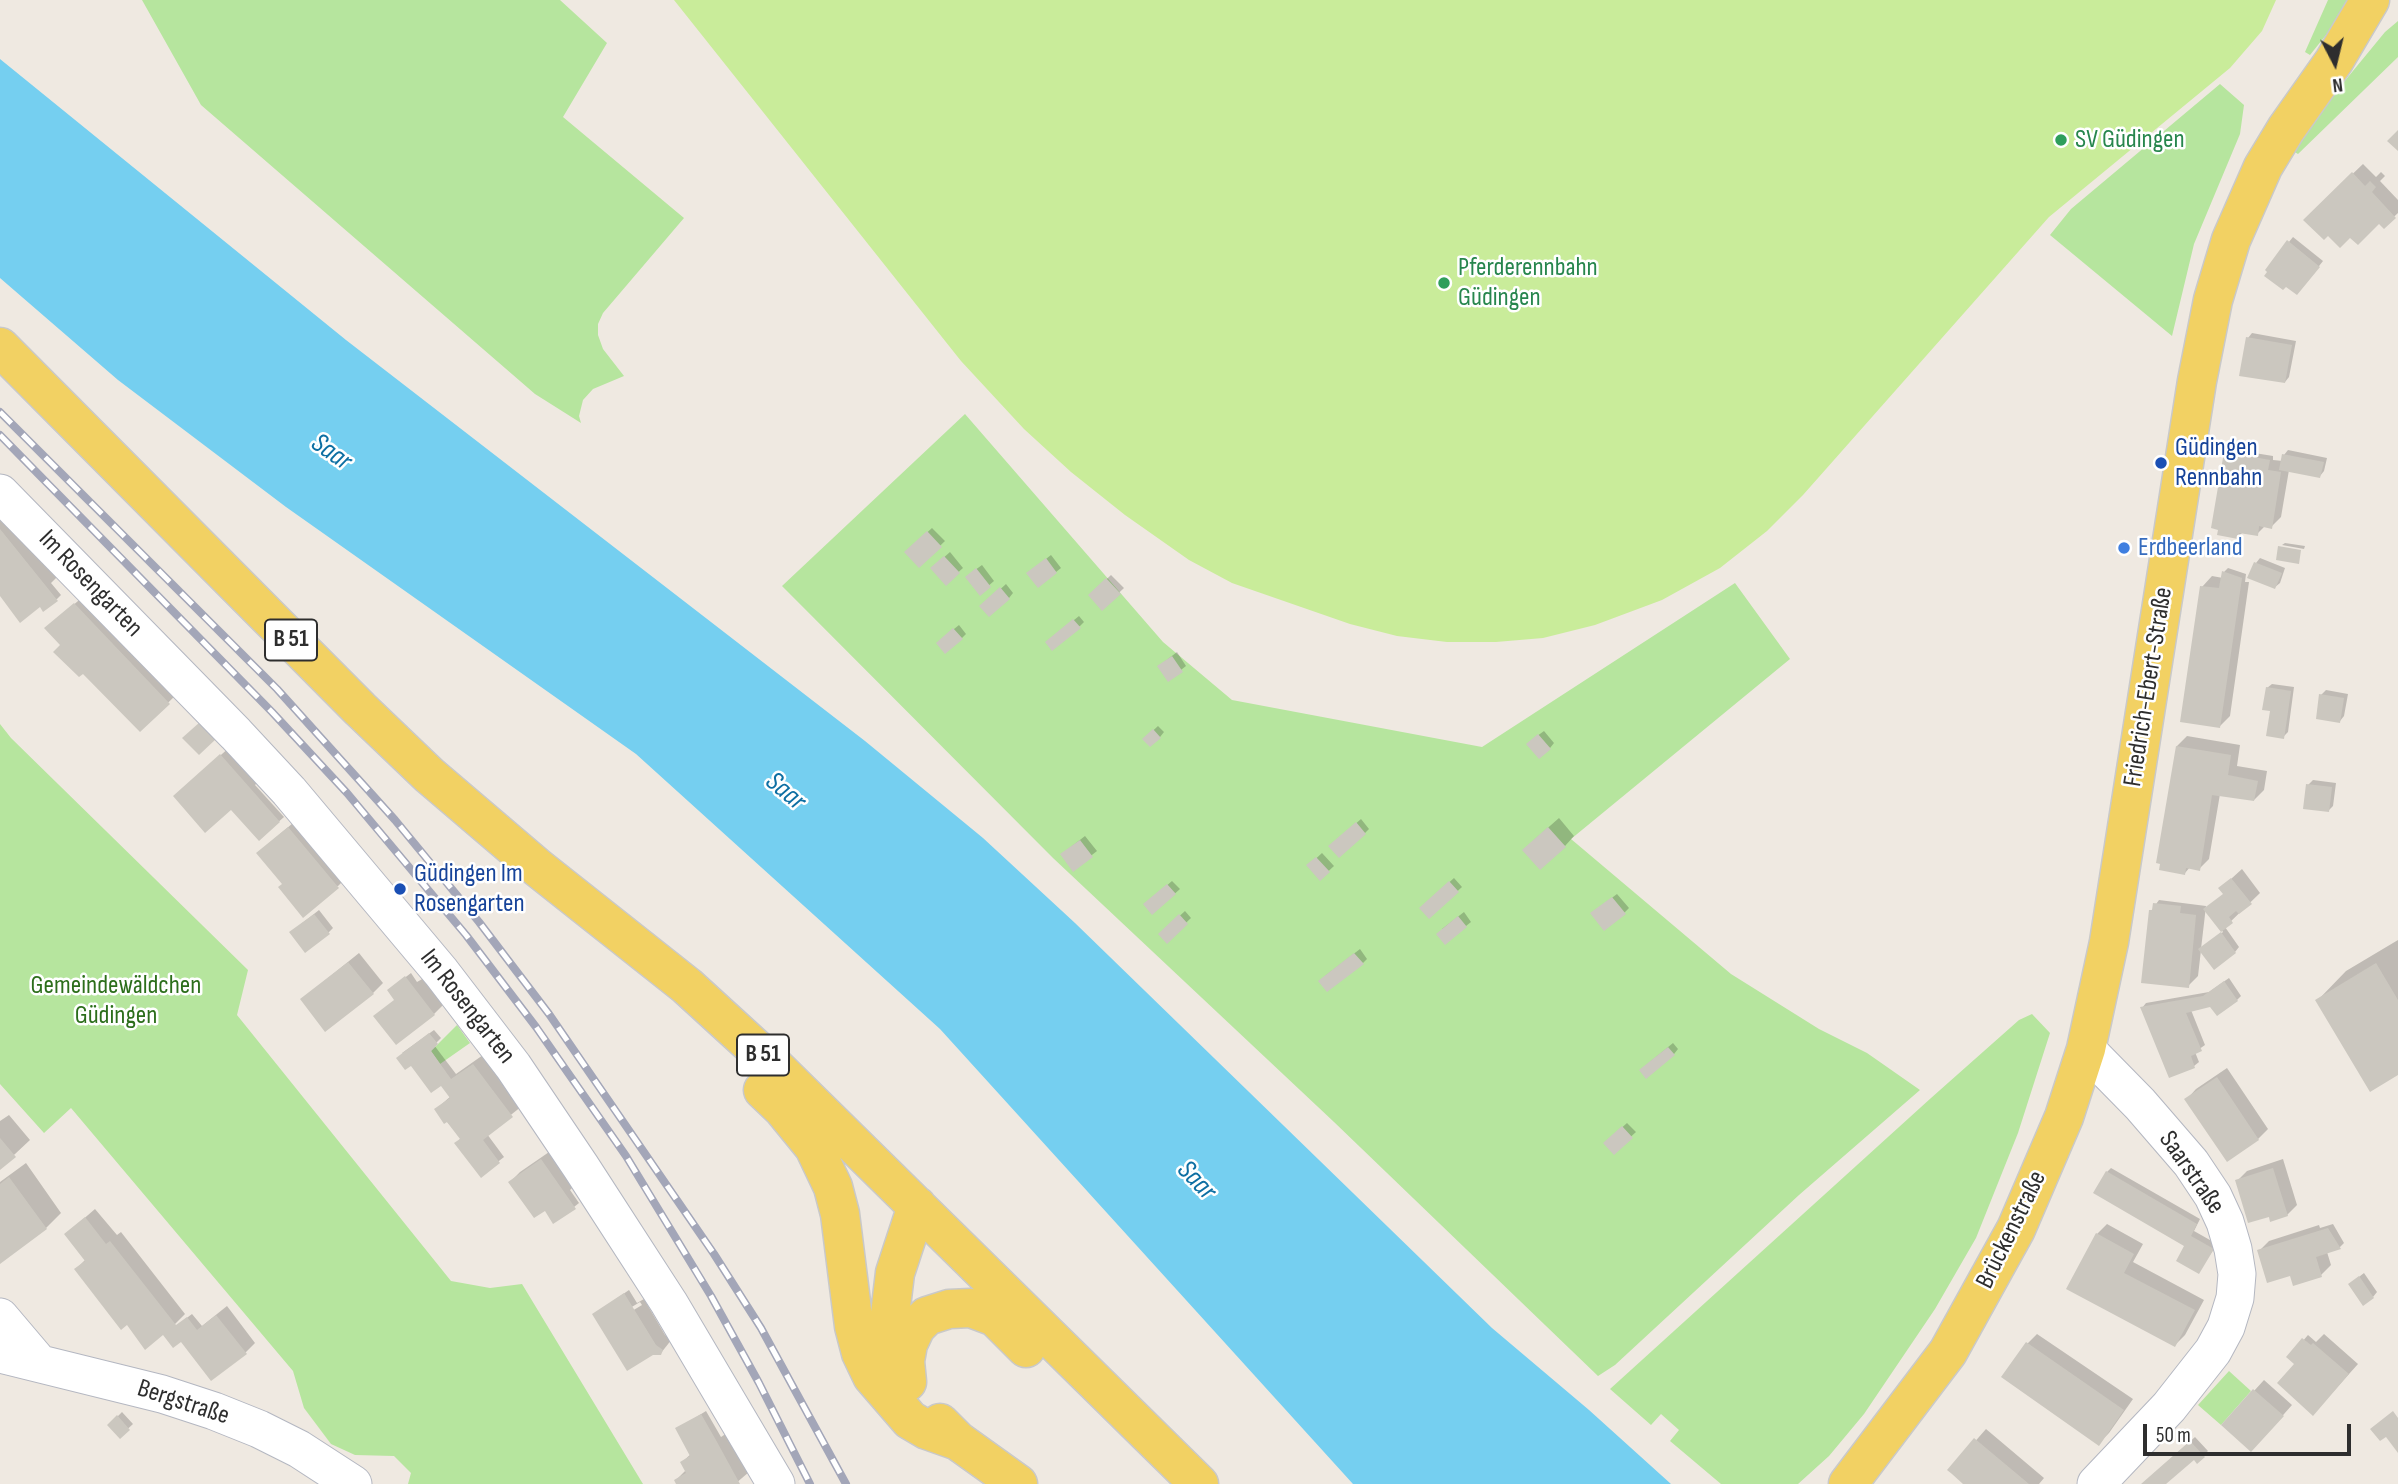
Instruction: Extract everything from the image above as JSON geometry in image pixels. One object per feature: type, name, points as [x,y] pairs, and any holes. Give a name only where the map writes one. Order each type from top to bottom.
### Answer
[{"type":"main road","name":"Friedrich-Ebert-Straße","points":[[2086,1049],[2109,942],[2201,356],[2213,300],[2231,240],[2263,167],[2334,61],[2370,0]]},
{"type":"main road","name":"Friedrich-Ebert-Straße","points":[[2334,61],[2398,8]]},
{"type":"main road","name":"B 51","points":[[0,347],[419,765],[491,829],[687,986],[768,1060],[1199,1484]]},
{"type":"main road","points":[[599,915],[676,1007],[783,1109],[814,1147],[832,1187],[840,1214],[854,1326],[861,1353],[873,1376],[910,1420],[927,1430],[958,1441]]},
{"type":"main road","name":"Brückenstraße","points":[[1847,1484],[1948,1352],[2016,1229],[2064,1117],[2086,1049]]},
{"type":"main road","points":[[917,1206],[895,1273],[889,1323],[892,1352],[920,1404],[958,1441],[1017,1484]]},
{"type":"main road","points":[[907,1382],[905,1360],[908,1344],[916,1327],[927,1316],[949,1308],[971,1308],[995,1317],[1167,1484]]},
{"type":"street","name":"Im Rosengarten","points":[[0,493],[227,724],[289,791],[441,972],[513,1066],[581,1167],[669,1303],[776,1484]]},
{"type":"street","name":"Saarstraße","points":[[2086,1049],[2140,1104],[2191,1163],[2206,1185],[2225,1222],[2234,1249],[2237,1274],[2235,1298],[2226,1327],[2213,1351],[2169,1407],[2096,1484]]},
{"type":"street","points":[[0,1317],[39,1363]]},
{"type":"street","name":"Bergstraße","points":[[0,1354],[162,1394],[214,1411],[289,1444],[353,1484]]},
{"type":"green space","points":[[142,0],[560,0],[607,43],[563,117],[684,218],[603,313],[598,324],[598,335],[603,349],[624,376],[593,389],[583,400],[579,416],[581,423],[535,394],[201,105]]},
{"type":"green space","name":"Pferderennbahn Güdingen","points":[[674,0],[2276,0],[2262,31],[2230,68],[2049,217],[1803,495],[1767,531],[1720,568],[1662,600],[1595,625],[1543,638],[1447,642],[1397,636],[1350,624],[1232,583],[1189,560],[1125,515],[1071,472],[1024,429],[961,361]]},
{"type":"green space","points":[[2328,0],[2354,0],[2310,55],[2305,52]]},
{"type":"green space","points":[[2398,21],[2398,57],[2298,154],[2293,151],[2320,111],[2385,32]]},
{"type":"green space","points":[[2220,84],[2244,105],[2240,134],[2194,244],[2172,336],[2050,235],[2071,209]]},
{"type":"green space","points":[[965,414],[1163,642],[1232,700],[1482,747],[1735,583],[1790,659],[1571,839],[1731,974],[1819,1029],[1867,1053],[1920,1090],[1799,1195],[1615,1365],[1598,1376],[1334,1122],[1053,858],[782,586]]},
{"type":"green space","name":"Gemeindewäldchen Güdingen","points":[[0,724],[11,738],[248,970],[237,1015],[451,1281],[490,1288],[522,1284],[643,1484],[408,1484],[411,1473],[394,1456],[355,1455],[331,1444],[304,1408],[293,1371],[71,1108],[44,1133],[0,1084]]},
{"type":"green space","points":[[2032,1014],[2050,1033],[2018,1133],[1976,1238],[1935,1309],[1864,1414],[1829,1456],[1798,1484],[1721,1484],[1670,1441],[1679,1430],[1661,1414],[1651,1425],[1610,1389],[1931,1098],[2019,1020]]},
{"type":"green space","points":[[457,1025],[470,1043],[440,1064],[431,1051]]},
{"type":"green space","points":[[2229,1371],[2251,1391],[2221,1425],[2198,1405]]},
{"type":"water","name":"Saar","points":[[0,59],[346,340],[865,741],[983,838],[1075,923],[1492,1328],[1671,1484],[1353,1484],[940,1029],[636,754],[286,507],[118,380],[0,278]]},
{"type":"building","points":[[2398,130],[2398,151],[2387,141]]},
{"type":"building","points":[[2352,172],[2365,186],[2370,181],[2376,187],[2372,192],[2396,218],[2384,229],[2379,224],[2358,245],[2350,238],[2340,248],[2328,236],[2324,240],[2303,220]]},
{"type":"building","points":[[2287,240],[2320,267],[2297,295],[2286,287],[2283,290],[2264,276],[2267,272],[2265,270]]},
{"type":"building","points":[[2246,337],[2292,345],[2285,383],[2239,376]]},
{"type":"building","points":[[2224,452],[2270,460],[2268,470],[2281,472],[2272,529],[2259,526],[2258,536],[2239,533],[2238,539],[2217,535],[2218,530],[2211,528]]},
{"type":"building","points":[[2282,454],[2324,462],[2320,478],[2279,470]]},
{"type":"building","points":[[0,529],[58,601],[43,612],[40,607],[20,623],[0,596]]},
{"type":"building","points":[[927,531],[942,547],[919,568],[904,552]]},
{"type":"building","points":[[2278,546],[2301,550],[2299,564],[2276,560]]},
{"type":"building","points":[[944,556],[960,573],[946,586],[930,568]]},
{"type":"building","points":[[1046,558],[1057,573],[1038,588],[1026,573]]},
{"type":"building","points":[[2254,562],[2282,573],[2275,589],[2247,578]]},
{"type":"building","points":[[976,568],[991,587],[980,596],[965,577]]},
{"type":"building","points":[[2222,571],[2242,578],[2220,728],[2180,722],[2200,586],[2219,588]]},
{"type":"building","points":[[1106,578],[1121,594],[1102,611],[1088,595]]},
{"type":"building","points":[[1000,587],[1010,599],[989,617],[979,606]]},
{"type":"building","points":[[74,603],[170,704],[140,732],[83,674],[79,677],[53,652],[60,645],[44,628]]},
{"type":"building","points":[[1073,619],[1081,628],[1052,651],[1045,642]]},
{"type":"building","points":[[953,628],[963,639],[945,654],[936,643]]},
{"type":"building","points":[[1172,656],[1183,672],[1168,682],[1157,666]]},
{"type":"building","points":[[2266,687],[2291,691],[2284,739],[2266,736],[2270,711],[2262,710]]},
{"type":"building","points":[[2319,694],[2344,698],[2340,723],[2316,719]]},
{"type":"building","points":[[200,722],[216,739],[199,755],[182,738]]},
{"type":"building","points":[[1153,729],[1161,738],[1150,747],[1142,739]]},
{"type":"building","points":[[1538,734],[1551,749],[1539,759],[1526,744]]},
{"type":"building","points":[[2176,746],[2231,755],[2228,775],[2258,781],[2254,801],[2212,795],[2200,871],[2186,868],[2185,875],[2159,870],[2160,864],[2156,863]]},
{"type":"building","points":[[220,754],[280,822],[259,841],[231,810],[205,833],[173,796]]},
{"type":"building","points":[[2306,784],[2332,787],[2329,812],[2303,809]]},
{"type":"building","points":[[1356,822],[1366,834],[1339,858],[1328,846]]},
{"type":"building","points":[[288,827],[339,888],[303,918],[278,887],[282,884],[256,853]]},
{"type":"building","points":[[1548,827],[1566,847],[1540,870],[1522,850]]},
{"type":"building","points":[[1080,840],[1093,857],[1073,872],[1060,854]]},
{"type":"building","points":[[1316,857],[1330,872],[1320,881],[1306,865]]},
{"type":"building","points":[[2231,878],[2252,904],[2239,914],[2236,911],[2229,917],[2233,923],[2221,932],[2203,909],[2223,894],[2218,888]]},
{"type":"building","points":[[1449,881],[1459,892],[1429,919],[1419,908]]},
{"type":"building","points":[[1167,884],[1176,894],[1152,915],[1143,904]]},
{"type":"building","points":[[1612,897],[1626,914],[1604,931],[1590,913]]},
{"type":"building","points":[[2153,903],[2181,906],[2180,913],[2196,915],[2189,988],[2141,983],[2149,910],[2152,910]]},
{"type":"building","points":[[314,914],[330,934],[305,953],[289,932]]},
{"type":"building","points":[[1179,914],[1188,924],[1167,944],[1158,934]]},
{"type":"building","points":[[1458,916],[1467,927],[1445,945],[1436,934]]},
{"type":"building","points":[[2221,932],[2236,953],[2214,970],[2198,949]]},
{"type":"building","points":[[1354,953],[1364,964],[1327,992],[1318,981]]},
{"type":"building","points":[[348,962],[374,994],[325,1032],[300,999]]},
{"type":"building","points":[[2376,963],[2398,1000],[2398,1075],[2370,1092],[2315,1000]]},
{"type":"building","points":[[405,976],[435,1015],[396,1045],[373,1016],[394,1000],[387,990]]},
{"type":"building","points":[[2224,981],[2238,1001],[2217,1016],[2210,1007],[2186,1013],[2202,1051],[2191,1056],[2195,1068],[2169,1078],[2140,1007],[2203,996]]},
{"type":"building","points":[[429,1033],[438,1044],[431,1051],[451,1079],[473,1064],[513,1117],[483,1140],[500,1163],[481,1178],[454,1143],[460,1139],[447,1122],[444,1124],[434,1109],[450,1098],[441,1086],[431,1093],[411,1066],[405,1070],[396,1058]]},
{"type":"building","points":[[1668,1047],[1675,1055],[1646,1079],[1639,1070]]},
{"type":"building","points":[[2217,1077],[2259,1140],[2227,1162],[2184,1099]]},
{"type":"building","points":[[1622,1126],[1633,1138],[1614,1155],[1603,1143]]},
{"type":"building","points":[[0,1138],[16,1157],[0,1170]]},
{"type":"building","points":[[541,1159],[576,1209],[553,1224],[545,1211],[534,1218],[508,1182]]},
{"type":"building","points":[[2273,1168],[2288,1216],[2270,1222],[2269,1217],[2248,1223],[2235,1180]]},
{"type":"building","points":[[2106,1171],[2197,1224],[2191,1236],[2214,1249],[2199,1274],[2176,1261],[2184,1246],[2093,1193]]},
{"type":"building","points":[[9,1177],[47,1229],[0,1264],[0,1184]]},
{"type":"building","points":[[85,1217],[106,1244],[110,1241],[176,1325],[187,1317],[197,1330],[216,1315],[247,1354],[211,1381],[181,1342],[173,1348],[163,1335],[145,1350],[127,1325],[121,1330],[74,1269],[85,1261],[64,1234]]},
{"type":"building","points":[[2328,1228],[2341,1249],[2316,1257],[2322,1277],[2293,1286],[2290,1276],[2267,1283],[2257,1250]]},
{"type":"building","points":[[2096,1233],[2134,1254],[2124,1273],[2195,1310],[2175,1347],[2066,1289]]},
{"type":"building","points":[[2359,1276],[2374,1298],[2363,1306],[2348,1284]]},
{"type":"building","points":[[624,1293],[656,1345],[663,1350],[661,1355],[653,1355],[627,1371],[592,1314]]},
{"type":"building","points":[[2302,1338],[2311,1345],[2313,1343],[2349,1374],[2313,1416],[2277,1383],[2294,1364],[2286,1357]]},
{"type":"building","points":[[2026,1342],[2124,1410],[2099,1446],[2001,1377]]},
{"type":"building","points":[[2253,1389],[2284,1416],[2251,1452],[2221,1425]]},
{"type":"building","points":[[2393,1411],[2398,1418],[2398,1453],[2386,1437],[2380,1441],[2370,1429]]},
{"type":"building","points":[[701,1414],[740,1484],[676,1484],[674,1480],[686,1473],[680,1462],[690,1456],[675,1428]]},
{"type":"building","points":[[117,1415],[130,1430],[120,1439],[107,1425]]},
{"type":"building","points":[[1974,1438],[2029,1484],[1963,1484],[1947,1470]]},
{"type":"building","points":[[2190,1441],[2205,1457],[2197,1464],[2194,1460],[2166,1484],[2141,1484]]},
{"type":"railway","points":[[0,412],[277,689],[395,820],[479,922],[549,1014],[714,1254],[761,1328],[846,1484]]},
{"type":"railway","points":[[0,435],[272,712],[347,793],[466,935],[536,1027],[626,1156],[711,1296],[810,1484]]},
{"type":"place","name":"SV Güdingen","points":[[2061,140]]},
{"type":"place","name":"Pferderennbahn Güdingen","points":[[1444,283]]},
{"type":"place","name":"Güdingen Rennbahn","points":[[2161,463]]},
{"type":"place","name":"Erdbeerland","points":[[2124,548]]},
{"type":"place","name":"Güdingen Im Rosengarten","points":[[400,889]]}]
